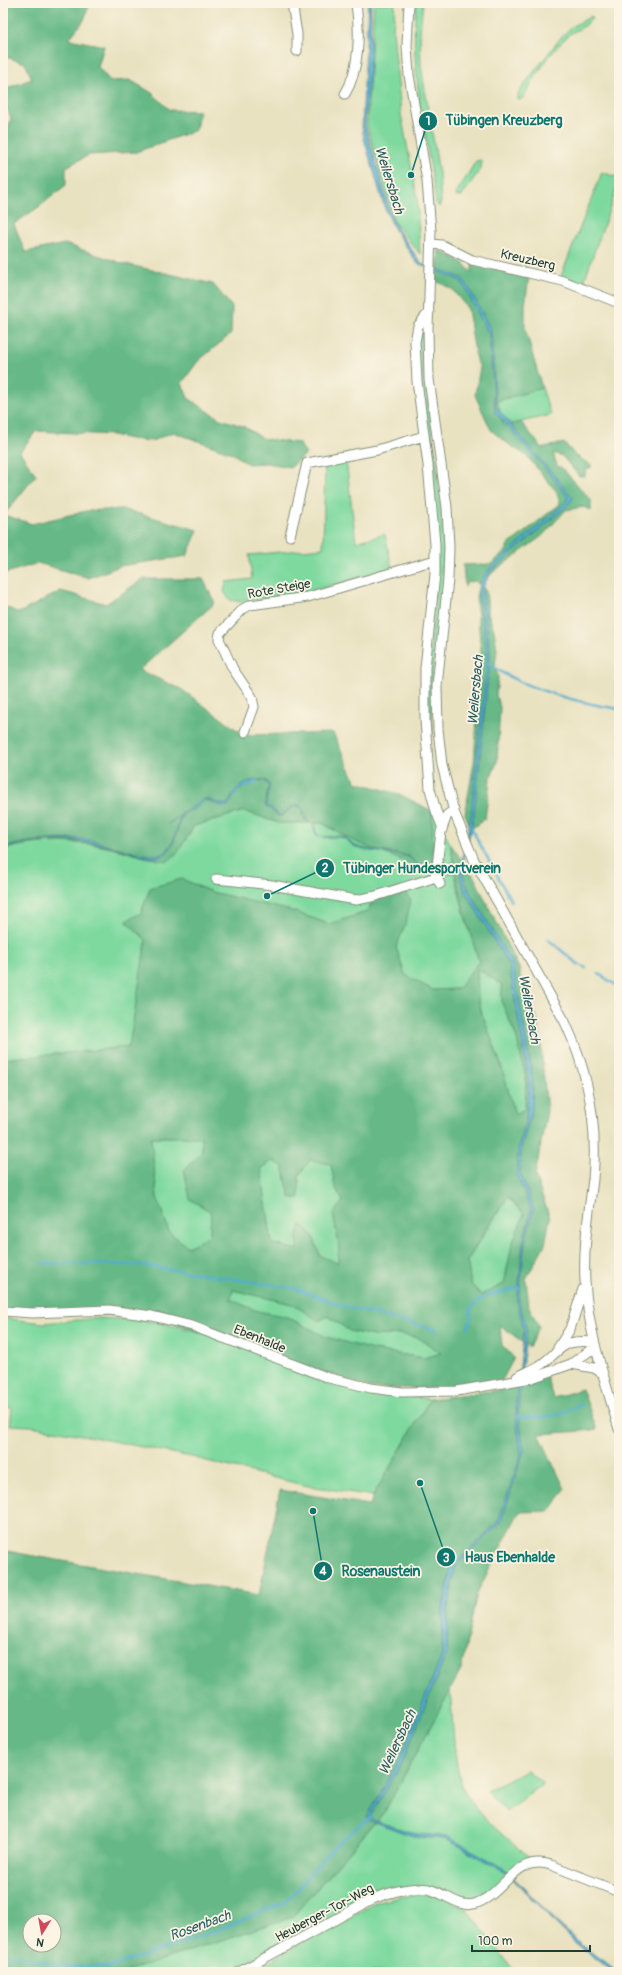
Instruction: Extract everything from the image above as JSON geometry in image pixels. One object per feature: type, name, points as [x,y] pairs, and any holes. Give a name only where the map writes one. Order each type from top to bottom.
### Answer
[{"type":"street","points":[[292,3],[297,34],[297,51]]},
{"type":"street","points":[[345,94],[352,79],[356,61],[356,3]]},
{"type":"street","points":[[409,3],[407,46],[409,75],[429,200],[431,244],[428,312],[430,379],[447,507],[449,547],[448,579],[437,675],[437,716],[442,765],[455,813],[479,869],[557,1006],[573,1041],[586,1082],[592,1113],[594,1156],[585,1245],[587,1309],[602,1373],[619,1429]]},
{"type":"street","name":"Kreuzberg","points":[[431,244],[442,245],[472,260],[534,273],[574,285],[619,303]]},
{"type":"street","points":[[428,312],[418,326],[415,342],[417,381],[434,528],[435,560],[428,626],[424,703],[427,767],[436,810],[442,826]]},
{"type":"street","points":[[290,536],[307,463],[378,450],[424,436]]},
{"type":"street","name":"Rote Steige","points":[[245,732],[254,707],[252,697],[233,669],[219,640],[220,633],[243,609],[250,605],[308,597],[435,560]]},
{"type":"street","points":[[440,884],[436,875],[442,826],[447,815],[455,813]]},
{"type":"street","points":[[216,879],[272,885],[356,900],[376,896],[433,878],[436,875]]},
{"type":"street","points":[[557,1349],[568,1334],[576,1315],[585,1282]]},
{"type":"street","name":"Ebenhalde","points":[[3,1312],[32,1313],[109,1310],[145,1314],[192,1326],[318,1374],[358,1386],[388,1391],[444,1392],[481,1388],[532,1378],[571,1364],[595,1344]]},
{"type":"street","name":"Ebenhalde","points":[[507,1382],[541,1364],[557,1349],[577,1341],[595,1344]]},
{"type":"street","points":[[571,1364],[594,1368],[602,1373]]},
{"type":"street","name":"Heuberger-Tor-Weg","points":[[238,1972],[371,1901],[395,1892],[420,1888],[428,1889],[459,1902],[471,1904],[482,1900],[516,1872],[532,1863],[540,1862],[552,1865],[619,1892]]},
{"type":"green space","points":[[3,3],[90,3],[84,20],[69,39],[104,46],[98,67],[110,81],[130,80],[152,93],[170,110],[199,111],[196,130],[136,152],[89,155],[66,167],[66,185],[40,206],[14,224],[25,252],[65,244],[121,263],[213,284],[232,307],[231,334],[198,361],[182,383],[188,398],[220,419],[243,426],[264,439],[299,443],[306,454],[291,467],[266,463],[248,464],[232,453],[173,432],[152,441],[131,439],[113,435],[36,431],[20,452],[36,475],[4,515],[32,524],[86,511],[122,509],[198,530],[187,556],[120,566],[89,578],[38,563],[3,574],[3,150],[11,118],[4,103],[7,88],[32,79],[25,63],[3,56]]},
{"type":"green space","points":[[374,3],[395,3],[393,30],[401,114],[417,196],[420,254],[395,223],[367,125]]},
{"type":"green space","points":[[416,3],[423,3],[420,32],[421,66],[439,173],[441,202],[439,207],[436,203],[417,78],[414,28]]},
{"type":"green space","points":[[592,16],[589,22],[583,27],[562,41],[543,65],[522,99],[518,100],[518,94],[526,82],[562,36],[573,26]]},
{"type":"green space","points":[[476,161],[482,161],[481,168],[462,196],[456,196],[456,193]]},
{"type":"green space","points":[[602,172],[619,178],[619,182],[583,284],[561,276]]},
{"type":"green space","points":[[439,250],[462,262],[472,273],[472,263],[529,277],[525,305],[525,328],[542,388],[497,401],[504,426],[521,422],[542,448],[564,443],[575,455],[592,466],[586,471],[585,476],[579,476],[562,456],[553,453],[557,466],[562,468],[591,500],[591,511],[584,507],[566,510],[542,536],[492,573],[485,582],[478,584],[476,581],[467,582],[465,587],[463,565],[491,564],[507,550],[507,546],[560,504],[557,492],[526,455],[511,446],[491,430],[475,395],[480,367],[476,360],[468,309],[452,289],[436,281]]},
{"type":"green space","points":[[423,324],[424,372],[437,467],[444,548],[444,572],[431,686],[433,735],[427,736],[426,696],[437,572],[418,340]]},
{"type":"green space","points":[[542,388],[551,415],[504,426],[497,401]]},
{"type":"green space","points":[[346,460],[356,542],[385,534],[392,568],[303,594],[241,602],[230,600],[224,592],[226,582],[252,579],[249,555],[323,548],[325,463]]},
{"type":"green space","points":[[143,579],[203,579],[215,603],[139,670],[181,689],[244,735],[333,733],[356,782],[399,794],[432,811],[433,872],[355,842],[322,823],[279,823],[244,811],[194,826],[178,852],[168,861],[91,844],[62,842],[17,846],[3,850],[3,606],[19,613],[61,591],[106,604]]},
{"type":"green space","points":[[483,588],[486,590],[488,613],[494,630],[497,649],[495,666],[498,677],[496,696],[500,707],[497,762],[490,780],[485,819],[471,829],[465,814],[474,762],[480,677],[481,652],[476,596],[478,589]]},
{"type":"green space","points":[[244,811],[279,823],[322,823],[356,842],[433,871],[432,811],[451,845],[454,872],[465,917],[479,962],[458,989],[433,990],[405,975],[396,947],[405,926],[376,896],[367,912],[329,924],[292,911],[211,892],[182,879],[150,888],[141,913],[146,940],[129,1047],[3,1059],[3,850],[18,845],[57,842],[93,844],[119,850],[178,852],[194,826]]},
{"type":"green space","points":[[451,845],[474,877],[519,968],[521,983],[530,999],[539,1024],[547,1111],[535,1176],[550,1218],[545,1244],[526,1279],[529,1307],[539,1327],[529,1347],[500,1325],[502,1345],[514,1358],[500,1384],[481,1388],[371,1388],[152,1316],[3,1311],[3,1059],[129,1047],[146,940],[126,921],[141,913],[150,888],[182,879],[211,892],[292,911],[329,924],[367,912],[376,896],[401,888],[411,900],[405,926],[396,947],[405,975],[433,990],[458,989],[479,961],[462,904]],"holes":[[[477,968],[502,985],[502,1003],[516,1035],[526,1078],[525,1109],[515,1114],[500,1062],[482,1014],[478,998]],[[151,1137],[201,1137],[202,1152],[184,1170],[190,1199],[211,1212],[210,1235],[188,1247],[169,1232],[157,1197]],[[310,1160],[331,1164],[335,1187],[343,1201],[333,1214],[339,1244],[338,1263],[320,1256],[312,1234],[301,1224],[297,1237],[298,1250],[272,1244],[261,1169],[272,1161],[283,1166],[290,1197],[299,1199],[299,1175]],[[508,1197],[524,1214],[512,1245],[504,1284],[481,1295],[471,1284],[467,1261],[486,1229]],[[233,1290],[292,1304],[319,1321],[328,1316],[350,1331],[374,1336],[399,1334],[419,1338],[441,1353],[424,1358],[373,1350],[326,1337],[287,1317],[257,1311],[230,1299]]]},
{"type":"green space","points":[[477,967],[502,985],[502,1003],[516,1035],[526,1078],[525,1109],[515,1114],[500,1062],[482,1014],[478,998]]},
{"type":"green space","points":[[151,1137],[201,1137],[202,1152],[190,1199],[211,1211],[210,1235],[188,1247],[169,1233],[157,1197]]},
{"type":"green space","points":[[310,1160],[331,1164],[335,1187],[343,1201],[333,1214],[339,1244],[338,1264],[320,1256],[312,1234],[297,1237],[299,1250],[272,1244],[261,1169],[272,1161],[283,1166],[290,1197],[298,1199],[299,1175]]},
{"type":"green space","points":[[508,1197],[524,1214],[512,1245],[504,1284],[481,1295],[471,1284],[467,1261]]},
{"type":"green space","points":[[233,1290],[292,1304],[319,1320],[328,1316],[350,1331],[374,1336],[399,1334],[419,1338],[441,1353],[424,1358],[373,1350],[326,1337],[287,1317],[257,1311],[229,1299]]},
{"type":"green space","points":[[3,1318],[43,1323],[101,1318],[158,1322],[211,1335],[369,1391],[430,1399],[373,1496],[303,1485],[191,1457],[31,1426],[10,1425],[12,1408],[3,1407]]},
{"type":"green space","points":[[546,1375],[553,1398],[582,1389],[597,1430],[539,1434],[565,1489],[550,1511],[519,1512],[477,1593],[461,1670],[385,1811],[292,1917],[125,1972],[3,1972],[3,1550],[259,1595],[280,1490],[370,1505],[373,1496],[430,1399],[507,1389]]},
{"type":"green space","points":[[450,1690],[455,1754],[463,1788],[468,1798],[484,1817],[533,1861],[515,1871],[476,1900],[462,1901],[448,1891],[434,1887],[374,1897],[231,1972],[125,1972],[292,1917],[385,1811]]},
{"type":"green space","points":[[527,1770],[543,1784],[506,1812],[486,1791]]},
{"type":"green space","points":[[415,1894],[441,1896],[467,1909],[515,1972],[249,1972],[377,1902]]},
{"type":"water","points":[[368,3],[371,3],[370,60],[365,125],[391,216],[398,230],[421,263],[462,278],[469,288],[491,330],[496,407],[573,498],[567,506],[490,572],[482,590],[490,653],[489,668],[474,815],[464,861],[463,875],[468,889],[513,965],[533,1080],[532,1110],[521,1149],[520,1172],[534,1209],[525,1241],[519,1301],[527,1330],[518,1412],[524,1451],[501,1522],[455,1567],[448,1608],[447,1652],[402,1763],[370,1817],[373,1820],[416,1834],[446,1836],[504,1868],[567,1932],[617,1972],[612,1972],[572,1940],[506,1872],[446,1839],[416,1837],[368,1820],[367,1817],[399,1761],[442,1655],[443,1607],[451,1568],[498,1522],[521,1455],[516,1417],[516,1399],[524,1331],[517,1301],[523,1243],[531,1210],[517,1174],[517,1163],[518,1149],[526,1121],[529,1081],[509,966],[464,889],[460,877],[461,868],[437,877],[461,865],[471,814],[487,653],[478,591],[481,581],[487,571],[566,502],[567,496],[543,466],[495,412],[489,335],[461,281],[417,263],[395,230],[385,209],[364,139],[362,127]]},
{"type":"water","points":[[255,780],[264,780],[270,785],[266,801],[267,806],[272,808],[278,815],[266,807],[265,804],[269,786],[265,781],[248,784],[234,796],[228,806],[222,806],[204,800],[197,807],[183,814],[171,846],[180,816],[168,824],[203,799],[221,804],[227,804],[238,788]]},
{"type":"water","points":[[303,810],[306,820],[314,824],[316,833],[321,837],[315,833],[313,824],[305,820]]},
{"type":"water","points":[[338,836],[346,838],[353,845],[347,840],[341,838],[321,837]]},
{"type":"water","points":[[59,839],[82,839],[90,840],[128,851],[158,855],[164,853],[171,846],[168,851],[164,855],[159,857],[147,857],[117,848],[75,841],[60,840],[31,842]]},
{"type":"water","points":[[31,842],[17,845],[3,849],[9,846]]},
{"type":"water","points":[[353,845],[361,848],[408,856],[418,865],[409,857],[370,851],[358,848]]},
{"type":"waterway","name":"Weilersbach","points":[[488,663],[516,680],[550,693],[586,703],[619,709]]},
{"type":"waterway","points":[[244,787],[257,781]]},
{"type":"waterway","points":[[470,826],[511,901]]},
{"type":"waterway","points":[[548,940],[576,963],[586,968]]},
{"type":"waterway","points":[[599,974],[619,987]]},
{"type":"waterway","points":[[40,1263],[141,1265],[293,1288],[343,1306],[437,1330]]},
{"type":"waterway","points":[[468,1328],[471,1317],[470,1308],[486,1296],[519,1288]]},
{"type":"waterway","points":[[517,1417],[534,1418],[550,1416],[566,1412],[582,1405]]},
{"type":"waterway","name":"Rosenbach","points":[[3,1953],[68,1967],[113,1966],[219,1930],[286,1902],[336,1845],[368,1819]]},
{"type":"place","name":"Tübingen Kreuzberg","points":[[411,175]]},
{"type":"place","name":"Tübinger Hundesportverein","points":[[267,896]]},
{"type":"place","name":"Haus Ebenhalde","points":[[420,1483]]},
{"type":"place","name":"Rosenaustein","points":[[313,1511]]}]
